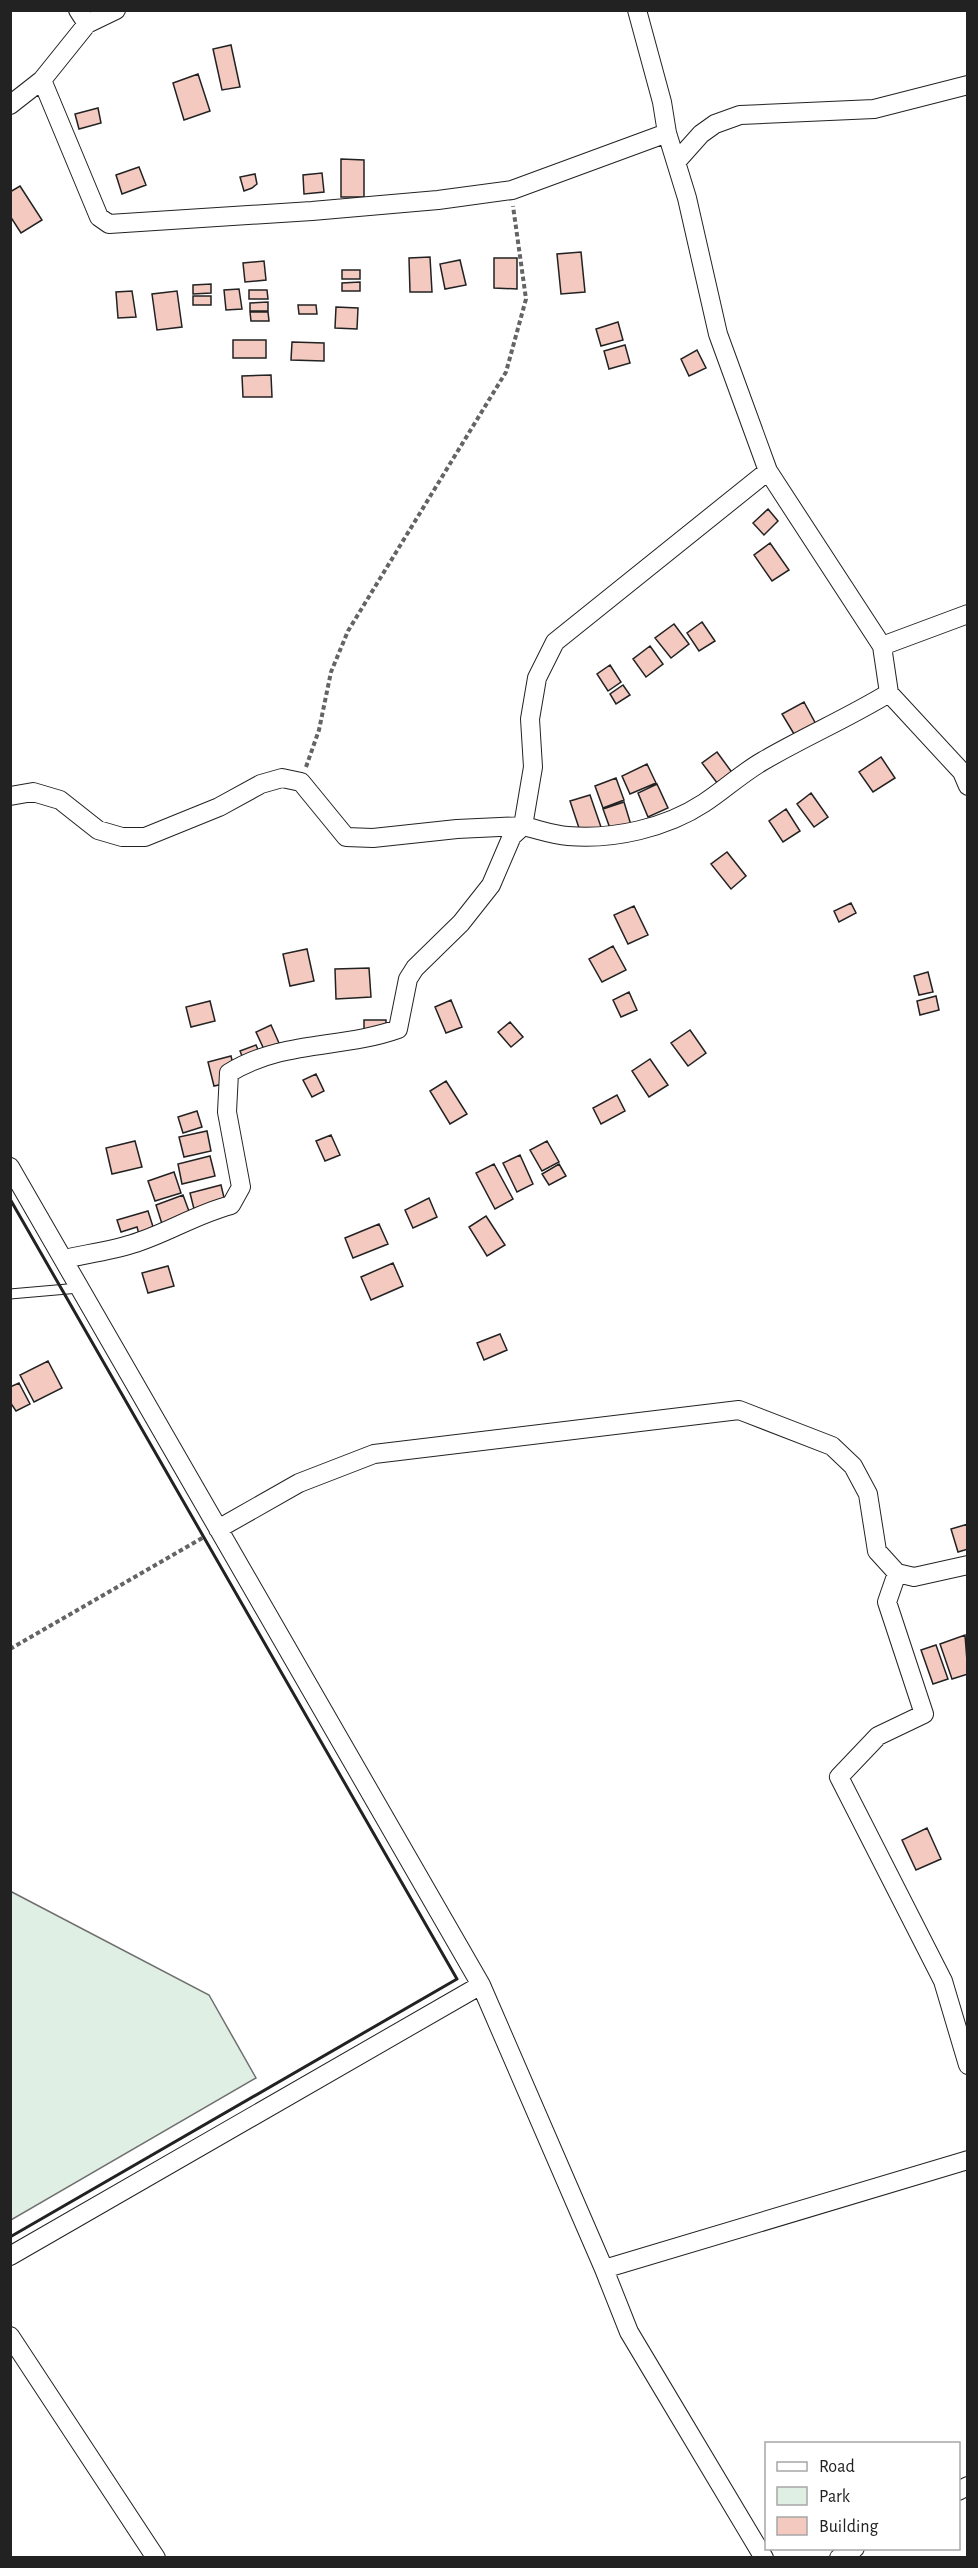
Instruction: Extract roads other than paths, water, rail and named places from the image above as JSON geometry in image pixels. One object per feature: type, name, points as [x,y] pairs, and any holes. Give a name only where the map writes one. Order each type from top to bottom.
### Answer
[{"type":"street","points":[[10,105],[42,81],[82,17],[116,10]]},
{"type":"street","points":[[637,10],[662,102],[667,132],[687,198],[718,334],[768,471],[882,646],[889,693],[962,772],[968,786]]},
{"type":"street","points":[[42,81],[99,217],[109,224],[312,211],[438,200],[512,190],[667,132]]},
{"type":"street","points":[[676,162],[701,134],[715,124],[740,116],[873,109],[968,85]]},
{"type":"street","points":[[64,1259],[132,1244],[164,1232],[205,1211],[231,1205],[241,1186],[226,1112],[229,1073],[240,1066],[284,1050],[382,1035],[398,1029],[408,979],[415,968],[461,923],[492,885],[513,836],[523,826],[533,767],[530,719],[535,688],[537,678],[555,642],[768,471]]},
{"type":"street","points":[[882,646],[968,614]]},
{"type":"street","points":[[10,796],[33,792],[60,800],[98,830],[122,837],[145,837],[219,807],[261,784],[282,778],[301,782],[346,837],[373,838],[457,829],[523,826],[567,837],[610,835],[646,830],[703,804],[764,760],[860,711],[889,693]]},
{"type":"street","points":[[10,1167],[481,1984],[629,2332],[764,2558]]},
{"type":"street","points":[[218,1529],[299,1483],[374,1454],[739,1410],[832,1446],[853,1466],[868,1494],[877,1551],[897,1573],[914,1577],[968,1565]]},
{"type":"street","points":[[897,1573],[887,1602],[924,1713],[878,1736],[839,1777],[943,1981],[968,2066]]},
{"type":"street","points":[[10,2256],[481,1984]]},
{"type":"street","points":[[604,2269],[968,2160]]},
{"type":"street","points":[[10,2336],[156,2558]]},
{"type":"street","points":[[838,2558],[852,2550]]},
{"type":"lane","points":[[10,1294],[79,1288]]}]
